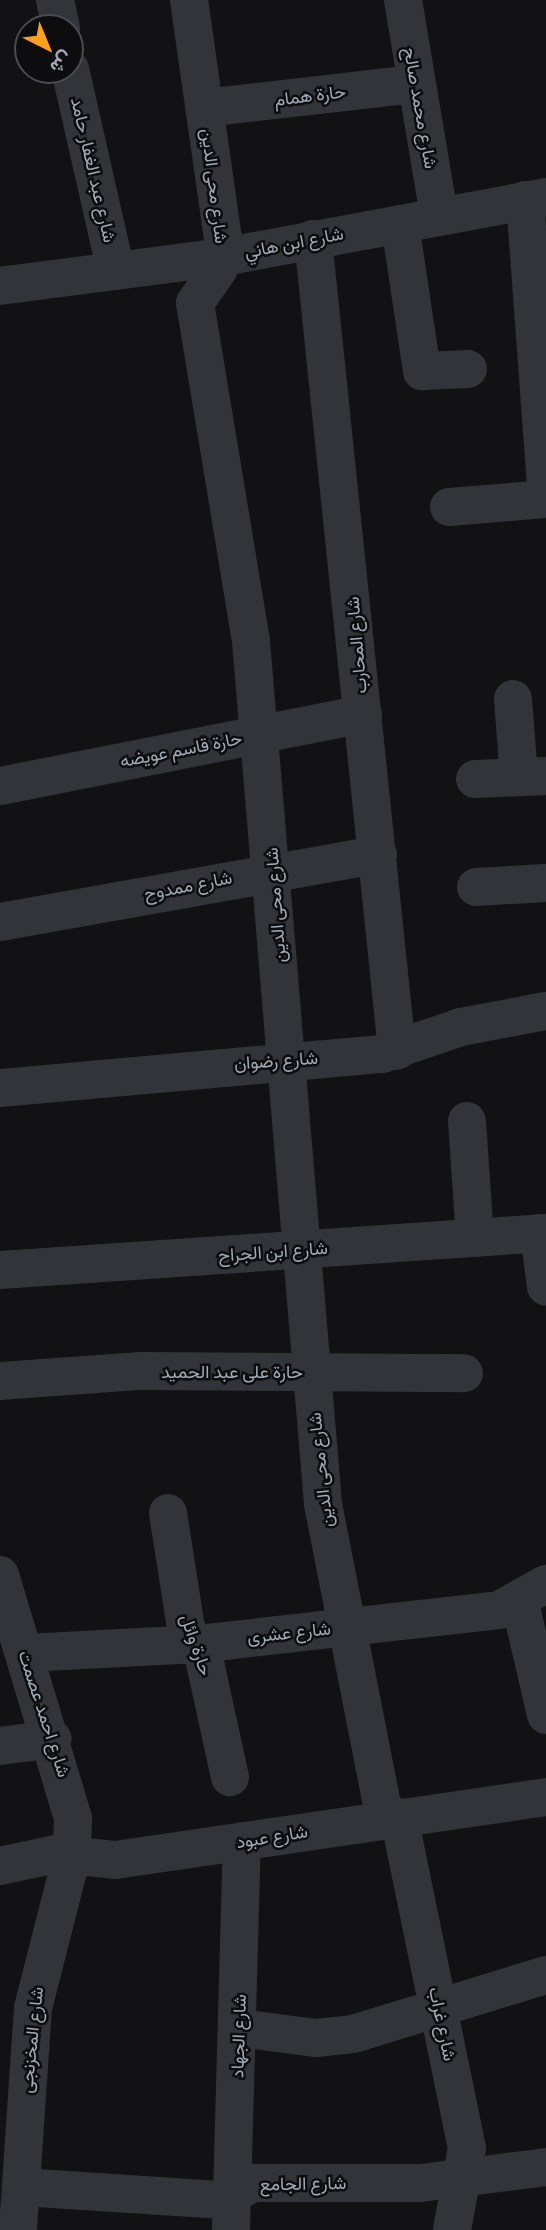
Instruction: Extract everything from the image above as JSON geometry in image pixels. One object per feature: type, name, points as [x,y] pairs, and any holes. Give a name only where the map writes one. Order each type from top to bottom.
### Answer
[{"type":"street","name":"شارع محى الدين","points":[[189,0],[223,257],[195,303],[260,734],[274,870],[299,1251],[326,1522],[346,1627],[392,1818]]},
{"type":"street","name":"شارع محمد صالح","points":[[403,0],[439,216]]},
{"type":"street","name":"شارع عبد الغفار حامد","points":[[73,84],[116,271]]},
{"type":"street","name":"حارة همام","points":[[204,108],[415,84]]},
{"type":"street","name":"شارع ابن هاني","points":[[0,286],[223,257],[536,199]]},
{"type":"street","points":[[536,199],[546,487]]},
{"type":"street","points":[[400,224],[422,372],[468,369]]},
{"type":"street","name":"شارع المحارب","points":[[313,239],[397,1051]]},
{"type":"street","points":[[449,507],[546,499]]},
{"type":"street","points":[[475,779],[532,777],[513,699]]},
{"type":"street","name":"حارة قاسم عويضه","points":[[0,786],[363,714]]},
{"type":"street","name":"شارع ممدوح","points":[[0,922],[274,870],[378,855]]},
{"type":"street","points":[[476,887],[546,883]]},
{"type":"street","name":"شارع رضوان","points":[[0,1088],[287,1058],[397,1051],[451,1029],[546,1012]]},
{"type":"street","points":[[467,1121],[475,1238]]},
{"type":"street","points":[[543,1233],[546,1287]]},
{"type":"street","name":"شارع ابن الجراح","points":[[0,1270],[543,1233]]},
{"type":"street","name":"حارة على عبد الحميد","points":[[0,1381],[141,1371],[464,1373]]},
{"type":"street","name":"حارة وائل","points":[[168,1513],[186,1628],[198,1644],[230,1777]]},
{"type":"street","name":"شارع احمد عصمت","points":[[0,1576],[71,1801],[72,1855]]},
{"type":"street","points":[[533,1593],[546,1715]]},
{"type":"street","name":"شارع عشرى","points":[[25,1653],[198,1644],[346,1627],[533,1593]]},
{"type":"street","points":[[0,1746],[53,1739]]},
{"type":"street","name":"شارع عبود","points":[[0,1866],[72,1855],[100,1861],[546,1797]]},
{"type":"street","name":"شارع غراب","points":[[392,1818],[439,2010],[467,2148],[459,2180],[452,2230]]},
{"type":"street","name":"شارع الجهاد","points":[[232,2213],[242,1841]]},
{"type":"street","name":"شارع المخزنجى","points":[[18,2230],[22,2187],[17,2011],[72,1855]]},
{"type":"street","points":[[239,2028],[335,2037],[439,2010],[546,1975]]},
{"type":"street","name":"شارع الجامع","points":[[22,2187],[232,2213],[260,2183],[459,2180],[546,2167]]}]
